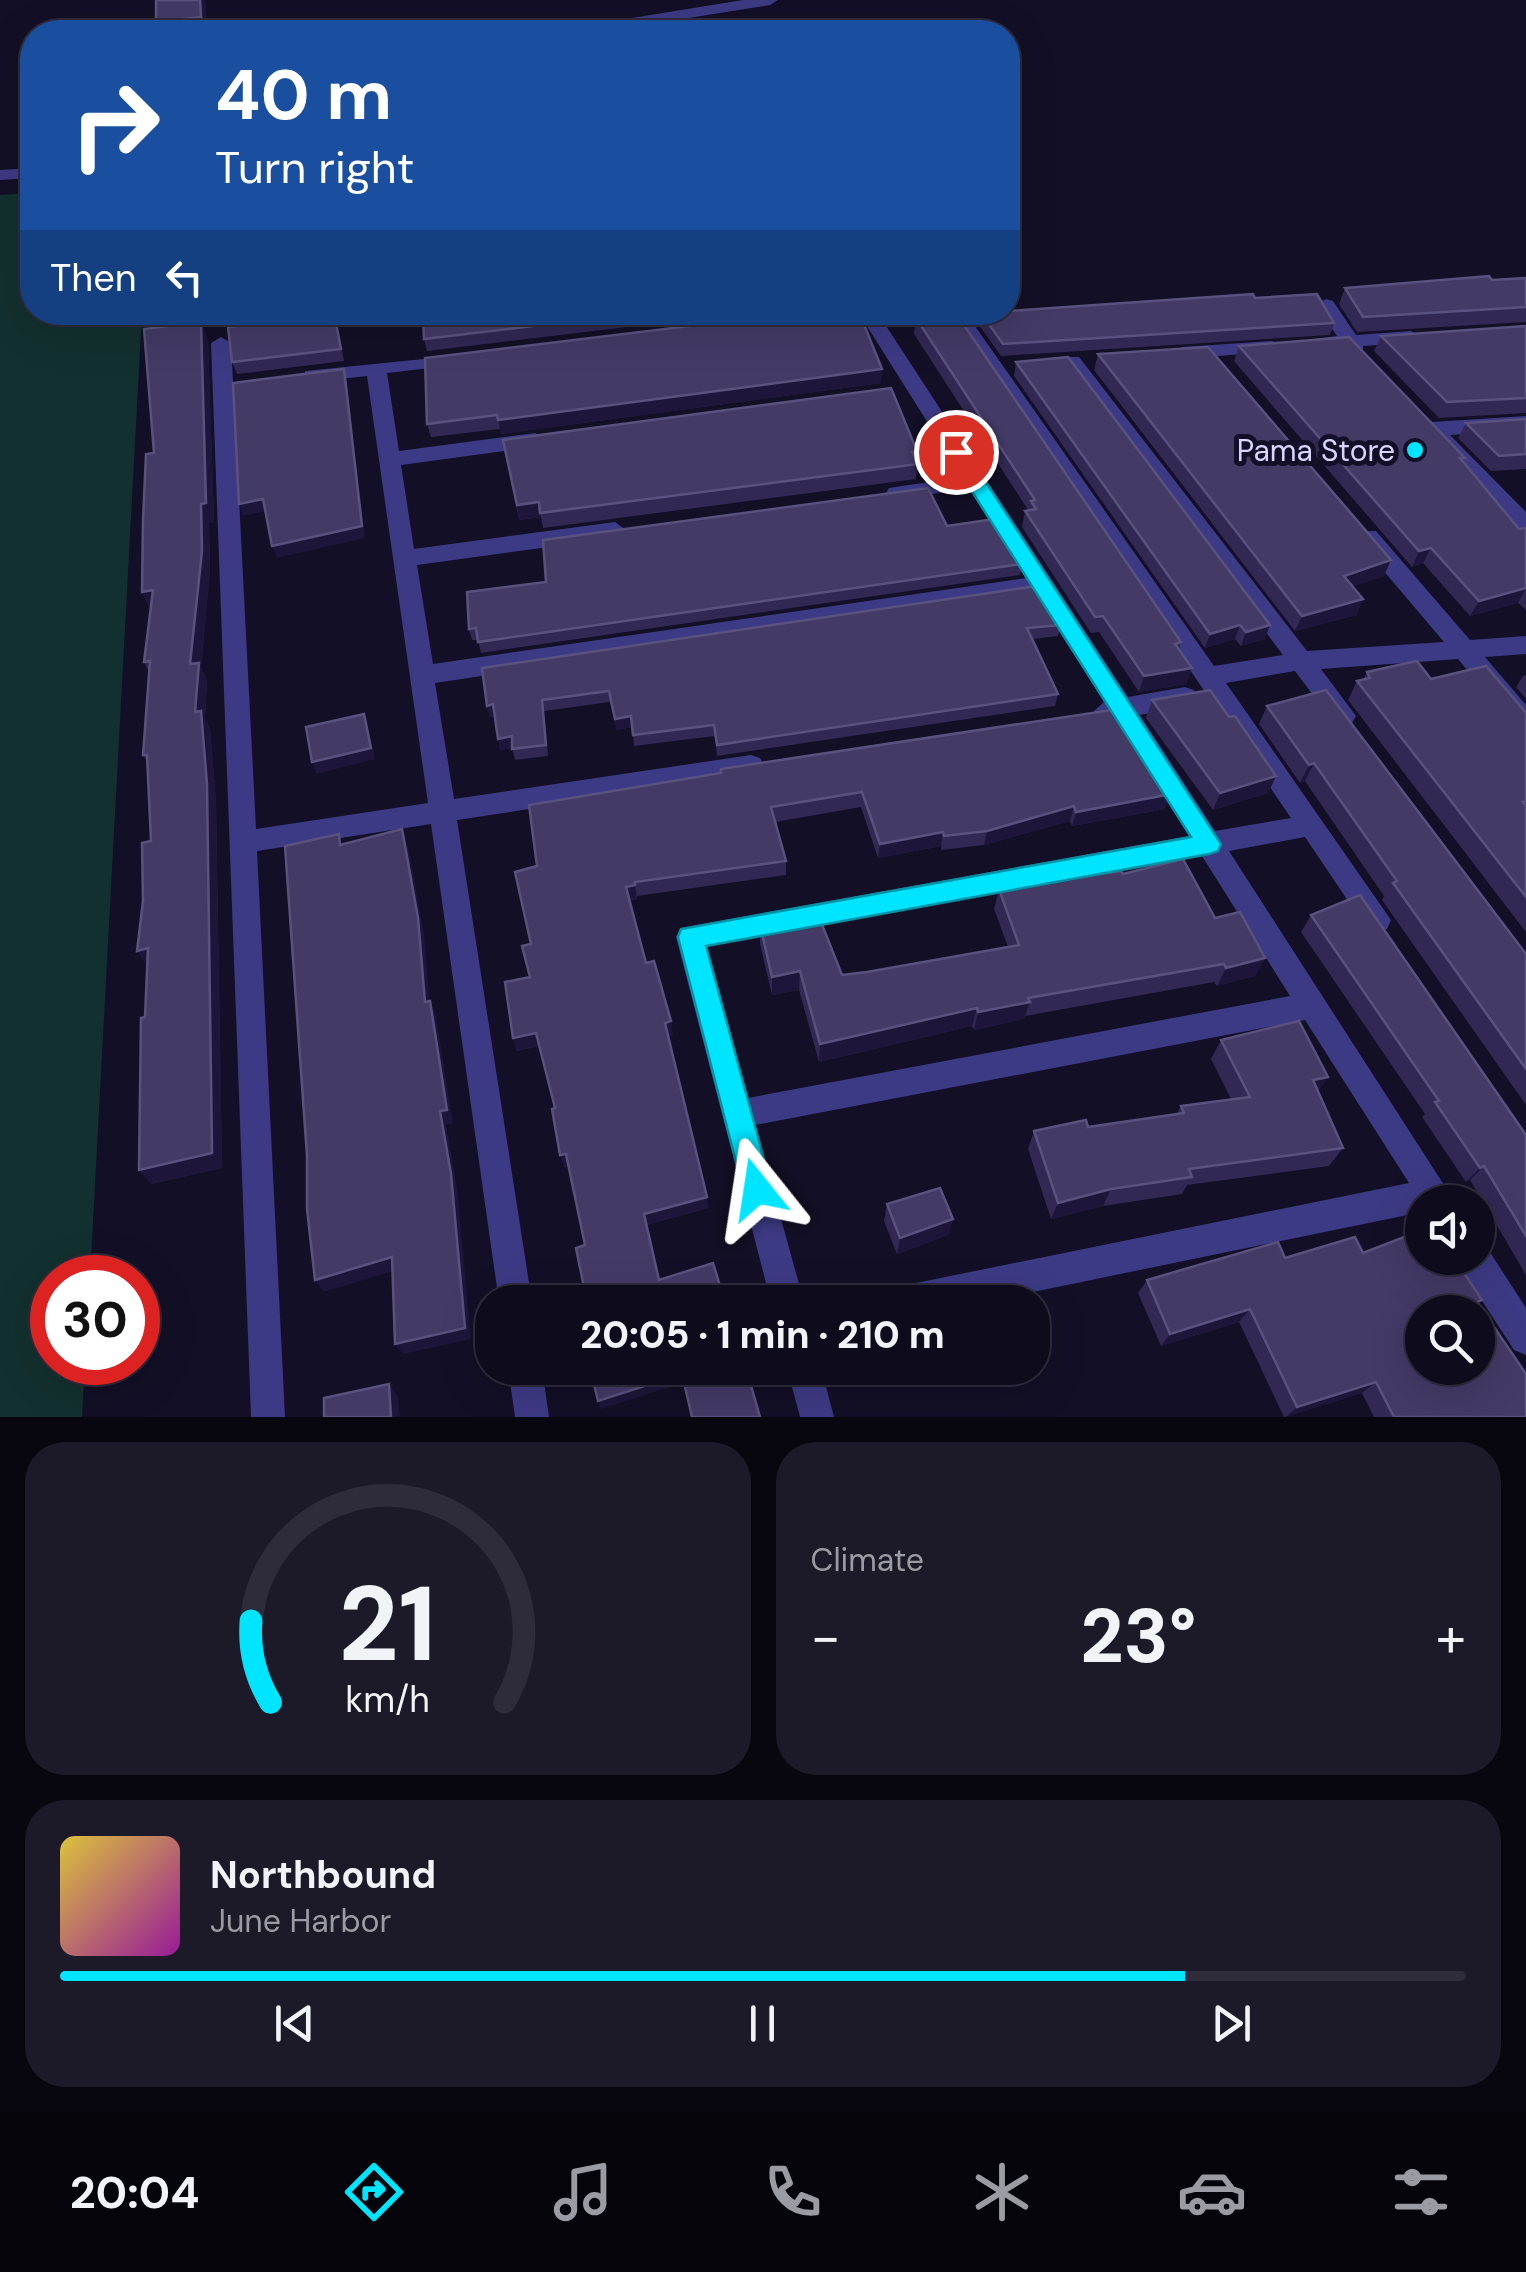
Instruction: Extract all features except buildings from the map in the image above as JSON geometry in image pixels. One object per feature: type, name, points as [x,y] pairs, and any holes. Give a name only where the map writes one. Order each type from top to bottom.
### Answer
[{"type":"street","points":[[649,20],[770,0]]},
{"type":"street","points":[[1326,305],[1348,341],[1372,366]]},
{"type":"street","points":[[874,325],[906,390],[977,482],[1428,1185]]},
{"type":"street","points":[[967,325],[1005,366],[1390,940]]},
{"type":"street","points":[[1170,354],[1215,359],[1298,345],[1427,336]]},
{"type":"street","points":[[221,343],[232,385],[243,842],[268,1417]]},
{"type":"street","points":[[300,377],[473,356]]},
{"type":"street","points":[[1072,361],[1361,740]]},
{"type":"street","points":[[376,368],[514,1285]]},
{"type":"street","points":[[1526,423],[1426,422],[1526,526]]},
{"type":"street","points":[[390,459],[566,436]]},
{"type":"street","points":[[878,496],[977,482]]},
{"type":"street","points":[[1350,515],[1526,722]]},
{"type":"street","points":[[406,558],[642,526]]},
{"type":"street","points":[[424,675],[1042,584]]},
{"type":"street","points":[[1084,715],[1122,709],[1302,661],[1526,645]]},
{"type":"street","points":[[243,842],[774,762]]},
{"type":"street","points":[[783,1285],[690,937],[1312,825]]},
{"type":"street","points":[[738,1114],[1313,1005]]},
{"type":"street","points":[[993,1285],[1405,1204]]},
{"type":"street","points":[[1485,1275],[1526,1338]]},
{"type":"street","points":[[527,1385],[532,1417]]},
{"type":"street","points":[[809,1385],[817,1417]]},
{"type":"green space","points":[[20,194],[20,325],[141,325],[91,1255],[30,1255],[30,1385],[84,1385],[82,1417],[0,1417],[0,195]]},
{"type":"place","name":"Pama Store","points":[[1415,450]]},
{"type":"route","points":[[757,1189],[690,937],[1209,844],[956,452]]}]
